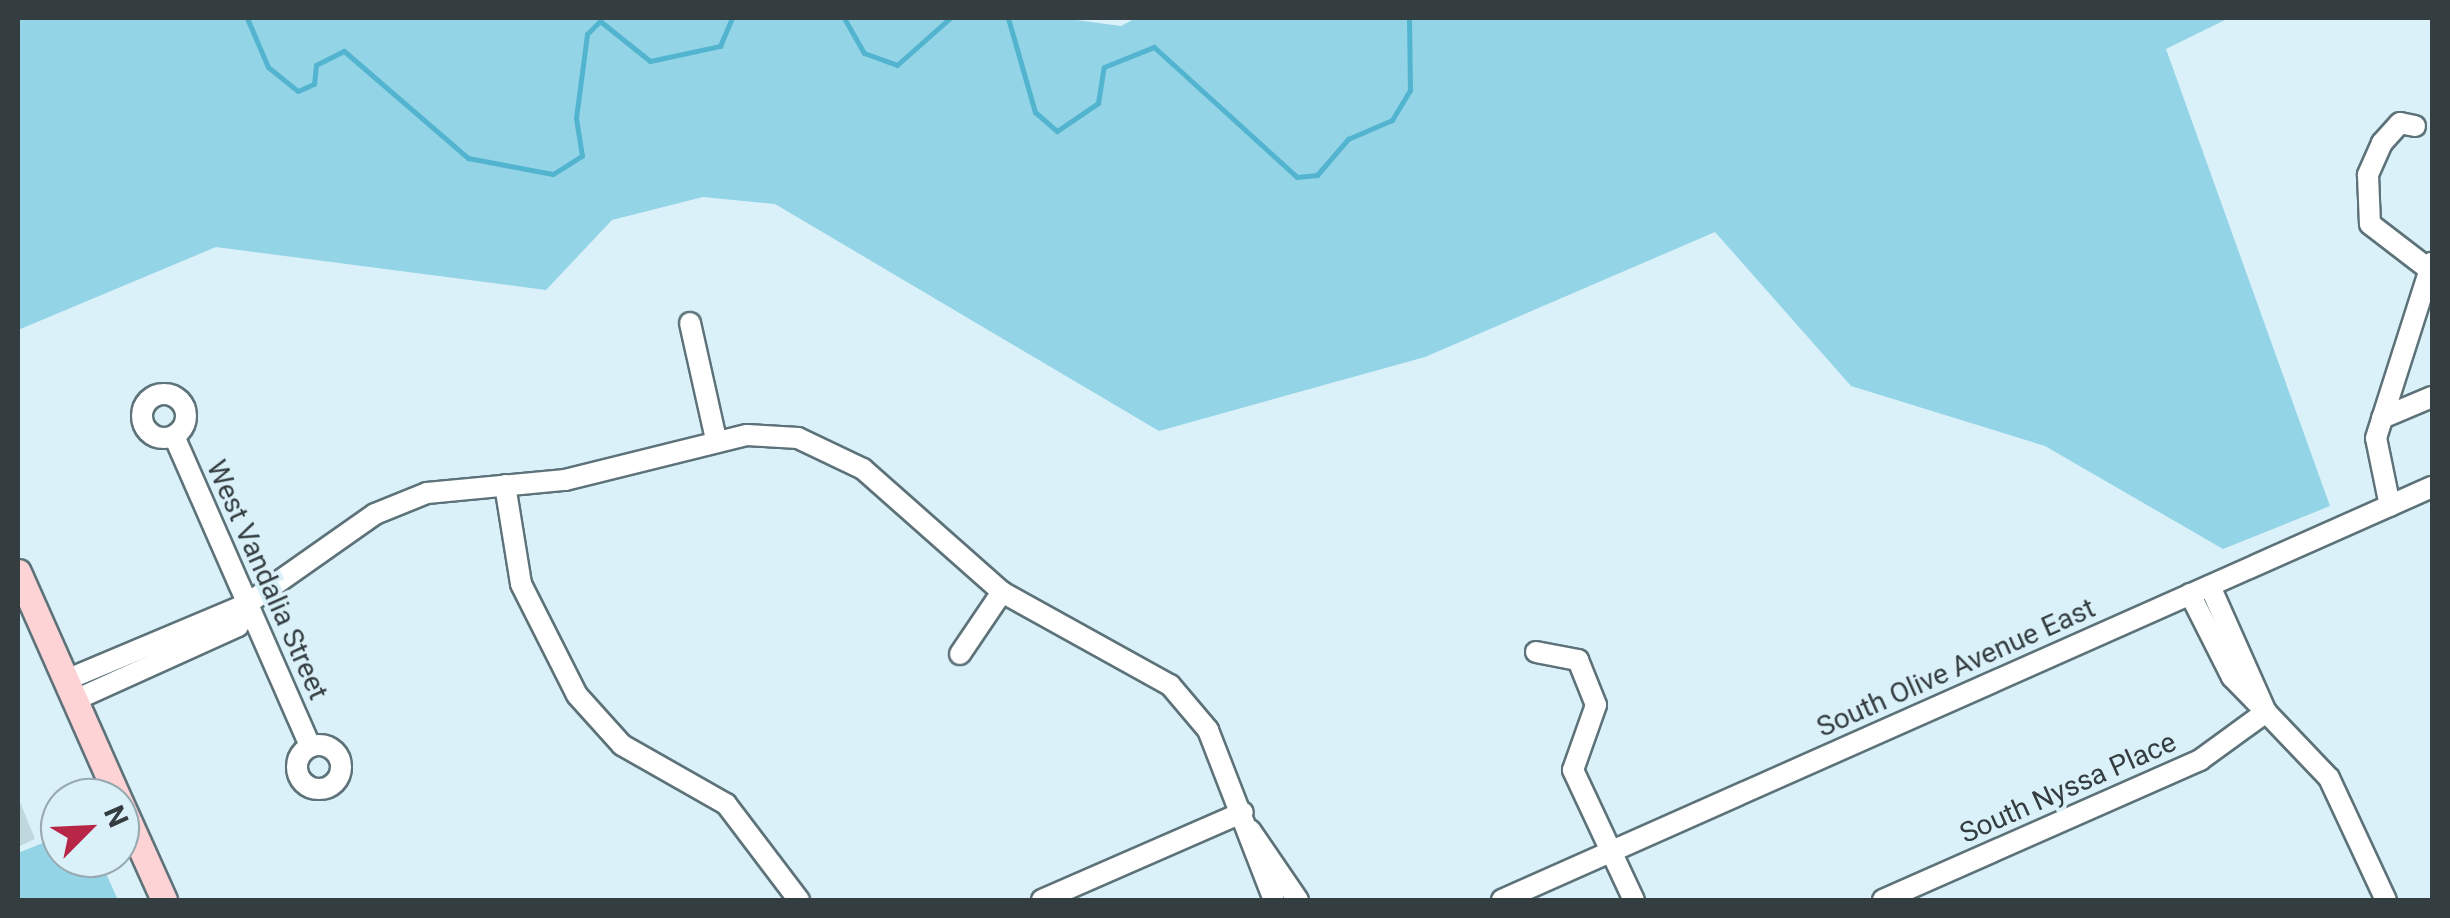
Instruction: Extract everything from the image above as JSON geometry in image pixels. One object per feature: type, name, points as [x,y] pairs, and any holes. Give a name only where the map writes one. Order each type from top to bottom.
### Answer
[{"type":"main road","points":[[18,572],[109,778]]},
{"type":"main road","points":[[140,847],[164,900]]},
{"type":"street","points":[[2390,506],[2376,438],[2429,265],[2370,224],[2368,174],[2382,143],[2400,124],[2414,126]]},
{"type":"street","points":[[690,324],[716,439]]},
{"type":"street","points":[[2382,418],[2432,397]]},
{"type":"street","points":[[70,690],[246,604],[382,510],[442,490],[598,474],[716,439],[772,435],[842,456],[1002,592],[1170,685],[1208,730],[1274,900]]},
{"type":"street","name":"West Vandalia Street","points":[[174,436],[310,746]]},
{"type":"street","points":[[505,485],[521,584],[576,695],[622,745],[726,804],[799,900]]},
{"type":"street","name":"South Olive Avenue East","points":[[1502,900],[2432,487]]},
{"type":"street","points":[[2200,590],[2232,677],[2329,778],[2386,900]]},
{"type":"street","points":[[960,654],[1002,592]]},
{"type":"street","points":[[1536,652],[1578,660],[1596,705],[1573,770],[1634,900]]},
{"type":"street","name":"South Nyssa Place","points":[[1887,900],[2200,760],[2266,712]]},
{"type":"street","points":[[1042,900],[1246,821]]},
{"type":"street","points":[[1246,821],[1298,900]]},
{"type":"shaded area","points":[[18,18],[1061,18],[1121,26],[1136,18],[2229,18],[2166,49],[2330,506],[2223,549],[2045,446],[1851,386],[1715,232],[1425,357],[1159,431],[775,204],[703,197],[612,220],[546,290],[216,247],[18,330]]},
{"type":"shaded area","points":[[40,844],[40,878],[108,878],[118,900],[18,900],[18,853]]},
{"type":"building","points":[[18,797],[35,839],[18,847]]},
{"type":"waterway","points":[[247,18],[268,67],[298,91],[314,84],[316,65],[344,51],[468,158],[553,174],[582,156],[576,118],[587,34],[600,21],[650,61],[720,46],[732,18]]},
{"type":"waterway","points":[[844,18],[864,53],[897,65],[950,18]]},
{"type":"waterway","points":[[1008,18],[1035,112],[1057,131],[1098,103],[1104,67],[1154,47],[1297,177],[1317,175],[1348,139],[1392,120],[1410,90],[1409,18]]}]
